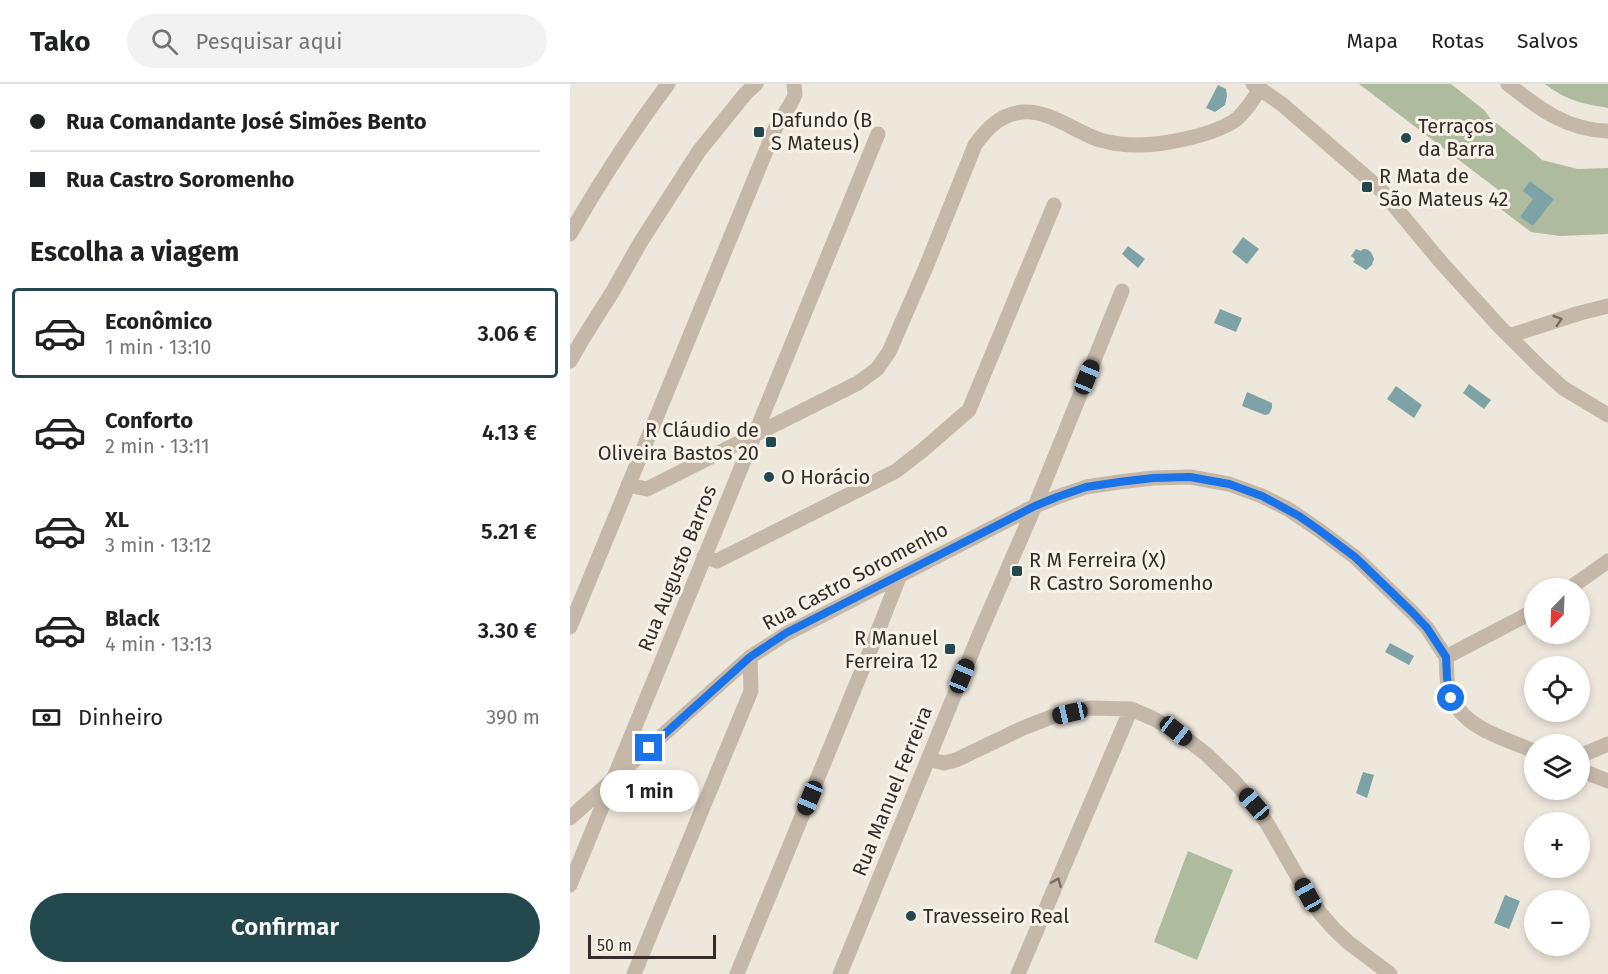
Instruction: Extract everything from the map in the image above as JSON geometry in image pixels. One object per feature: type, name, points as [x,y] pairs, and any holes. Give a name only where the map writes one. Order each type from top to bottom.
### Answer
[{"type":"street","points":[[570,234],[641,119],[668,84]]},
{"type":"street","points":[[570,361],[640,243],[699,151],[756,84]]},
{"type":"street","points":[[570,627],[775,129],[793,100],[794,84]]},
{"type":"street","points":[[1508,84],[1542,110],[1568,124],[1589,130],[1608,131]]},
{"type":"street","points":[[628,485],[648,489],[868,377],[889,352],[975,145],[982,134],[996,121],[1022,112],[1036,113],[1098,139],[1134,146],[1157,144],[1205,134],[1223,127],[1237,118],[1252,102],[1256,86],[1306,124],[1381,190],[1440,261],[1509,336],[1563,388],[1608,415]]},
{"type":"street","name":"Rua Augusto Barros","points":[[570,885],[752,436],[878,134]]},
{"type":"street","points":[[704,556],[717,561],[896,471],[969,410],[1054,205]]},
{"type":"street","name":"Rua Manuel Ferreira","points":[[840,974],[1122,291]]},
{"type":"street","points":[[1509,336],[1608,306]]},
{"type":"street","name":"Rua Castro Soromenho","points":[[570,818],[750,657],[786,633],[1035,506],[1086,487],[1153,478],[1190,477],[1229,484],[1288,509],[1355,557],[1427,628],[1446,657]]},
{"type":"street","points":[[1584,578],[1608,561]]},
{"type":"street","points":[[737,974],[900,575]]},
{"type":"street","points":[[1524,616],[1446,657],[1451,698],[1459,710],[1473,723],[1524,747]]},
{"type":"street","points":[[634,974],[751,691],[750,657]]},
{"type":"street","points":[[928,759],[944,763],[956,760],[1051,717],[1090,708],[1131,710],[1152,718],[1176,731],[1206,754],[1233,780],[1254,804],[1268,825],[1320,913],[1349,943],[1390,974]]},
{"type":"street","points":[[1018,974],[1131,710]]},
{"type":"street","points":[[1590,752],[1608,744]]},
{"type":"street","points":[[1590,774],[1608,781]]},
{"type":"green space","points":[[1359,84],[1451,84],[1542,160],[1578,169],[1608,168],[1608,234],[1560,236],[1531,232],[1493,203],[1501,192]]},
{"type":"green space","points":[[1545,84],[1608,84],[1608,108],[1575,100]]},
{"type":"green space","points":[[1188,851],[1233,870],[1197,960],[1154,942]]},
{"type":"water","points":[[1218,85],[1226,89],[1227,96],[1225,105],[1215,112],[1206,108]]},
{"type":"water","points":[[1530,181],[1554,199],[1533,226],[1520,217],[1533,199],[1523,191]]},
{"type":"water","points":[[1243,237],[1259,249],[1247,264],[1232,252]]},
{"type":"water","points":[[1128,246],[1145,259],[1138,268],[1122,254]]},
{"type":"water","points":[[1356,249],[1367,250],[1374,259],[1372,265],[1366,270],[1353,262],[1355,259],[1351,256]]},
{"type":"water","points":[[1220,309],[1242,318],[1236,332],[1214,323]]},
{"type":"water","points":[[1469,384],[1491,400],[1484,409],[1463,393]]},
{"type":"water","points":[[1396,386],[1422,405],[1414,418],[1387,399]]},
{"type":"water","points":[[1247,392],[1272,403],[1269,414],[1265,415],[1242,406]]},
{"type":"water","points":[[1390,643],[1414,656],[1409,665],[1385,652]]},
{"type":"water","points":[[1363,772],[1374,775],[1367,798],[1356,793]]},
{"type":"water","points":[[1505,895],[1520,901],[1509,929],[1494,923]]},
{"type":"place","name":"Dafundo (B S Mateus)","points":[[759,132]]},
{"type":"place","name":"Terraços da Barra","points":[[1406,138]]},
{"type":"place","name":"R Mata de São Mateus 42","points":[[1367,187]]},
{"type":"place","name":"R Cláudio de Oliveira Bastos 20","points":[[771,442]]},
{"type":"place","name":"O Horácio","points":[[769,477]]},
{"type":"place","name":"R M Ferreira (X) R Castro Soromenho","points":[[1017,571]]},
{"type":"place","name":"R Manuel Ferreira 12","points":[[950,649]]},
{"type":"place","name":"Travesseiro Real","points":[[911,916]]},
{"type":"route","points":[[649,748],[750,657],[786,633],[1035,506],[1086,487],[1153,478],[1190,477],[1229,484],[1262,496],[1288,509],[1319,530],[1355,557],[1427,628],[1446,657],[1451,698]]}]
